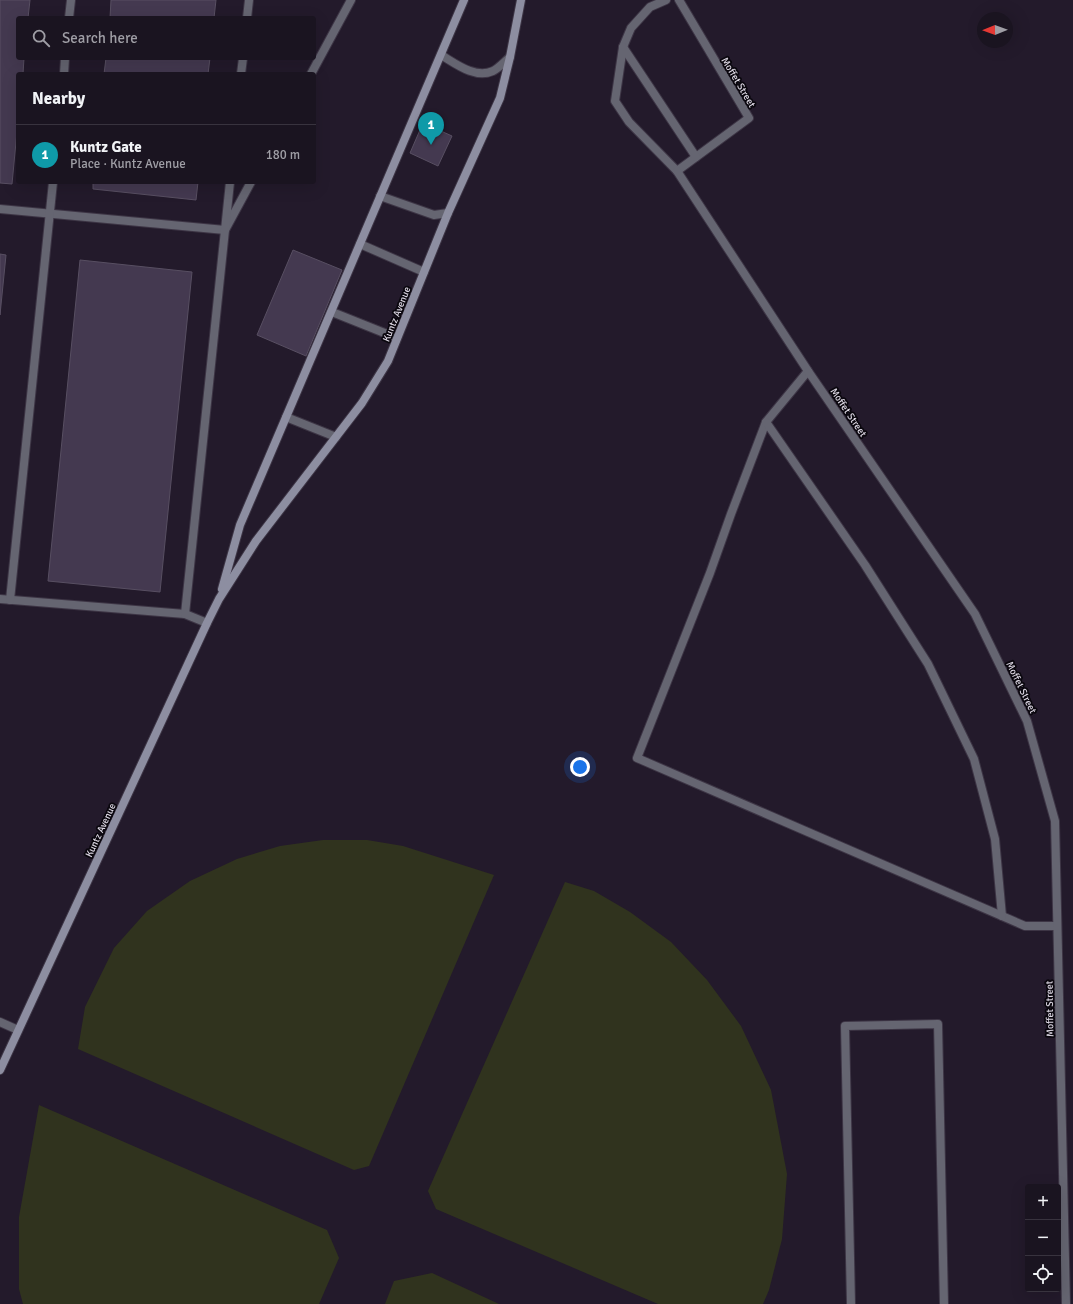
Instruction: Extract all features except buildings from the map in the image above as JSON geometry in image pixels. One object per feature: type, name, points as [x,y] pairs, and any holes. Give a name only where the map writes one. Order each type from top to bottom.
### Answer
[{"type":"street","points":[[69,16],[71,0]]},
{"type":"street","points":[[247,16],[249,0]]},
{"type":"street","points":[[311,72],[351,0]]},
{"type":"street","name":"Kuntz Avenue","points":[[219,599],[240,525],[464,0]]},
{"type":"street","name":"Kuntz Avenue","points":[[0,1070],[219,599],[256,541],[362,403],[388,361],[448,213],[500,98],[521,0]]},
{"type":"street","name":"Moffet Street","points":[[666,0],[650,7],[631,28],[623,47],[615,101],[629,122],[677,171],[808,370],[975,614],[1027,721],[1055,821],[1066,1304]]},
{"type":"street","name":"Moffet Street","points":[[677,171],[749,118],[679,0]]},
{"type":"street","points":[[623,47],[696,157]]},
{"type":"street","points":[[441,55],[476,73],[493,71],[510,57]]},
{"type":"street","points":[[64,72],[65,60]]},
{"type":"street","points":[[242,72],[243,60]]},
{"type":"street","points":[[10,600],[53,184]]},
{"type":"street","points":[[185,614],[230,184]]},
{"type":"street","points":[[225,230],[250,184]]},
{"type":"street","points":[[380,196],[434,215],[448,213]]},
{"type":"street","points":[[0,209],[225,230]]},
{"type":"street","points":[[360,244],[424,272]]},
{"type":"street","points":[[332,312],[397,338]]},
{"type":"street","points":[[808,370],[766,422],[710,573],[637,758],[1025,926],[1057,926]]},
{"type":"street","points":[[286,417],[336,437]]},
{"type":"street","points":[[766,422],[865,565],[928,664],[974,759],[995,839],[1002,916]]},
{"type":"street","points":[[0,599],[185,614],[207,623]]},
{"type":"street","points":[[0,1022],[18,1030]]},
{"type":"street","points":[[852,1304],[845,1026],[938,1024],[944,1304]]},
{"type":"green space","points":[[323,840],[367,840],[403,846],[494,875],[369,1166],[354,1170],[78,1049],[85,1007],[114,948],[147,911],[190,881],[237,859],[280,846]]},
{"type":"green space","points":[[565,882],[594,891],[630,912],[671,942],[707,980],[741,1026],[771,1090],[787,1174],[782,1239],[769,1290],[763,1304],[658,1304],[436,1209],[428,1191]]},
{"type":"green space","points":[[39,1105],[327,1230],[339,1258],[319,1304],[23,1304],[19,1289],[19,1217]]},
{"type":"green space","points":[[432,1273],[499,1304],[385,1304],[394,1281]]},
{"type":"place","name":"Kuntz Gate","points":[[431,145]]}]
